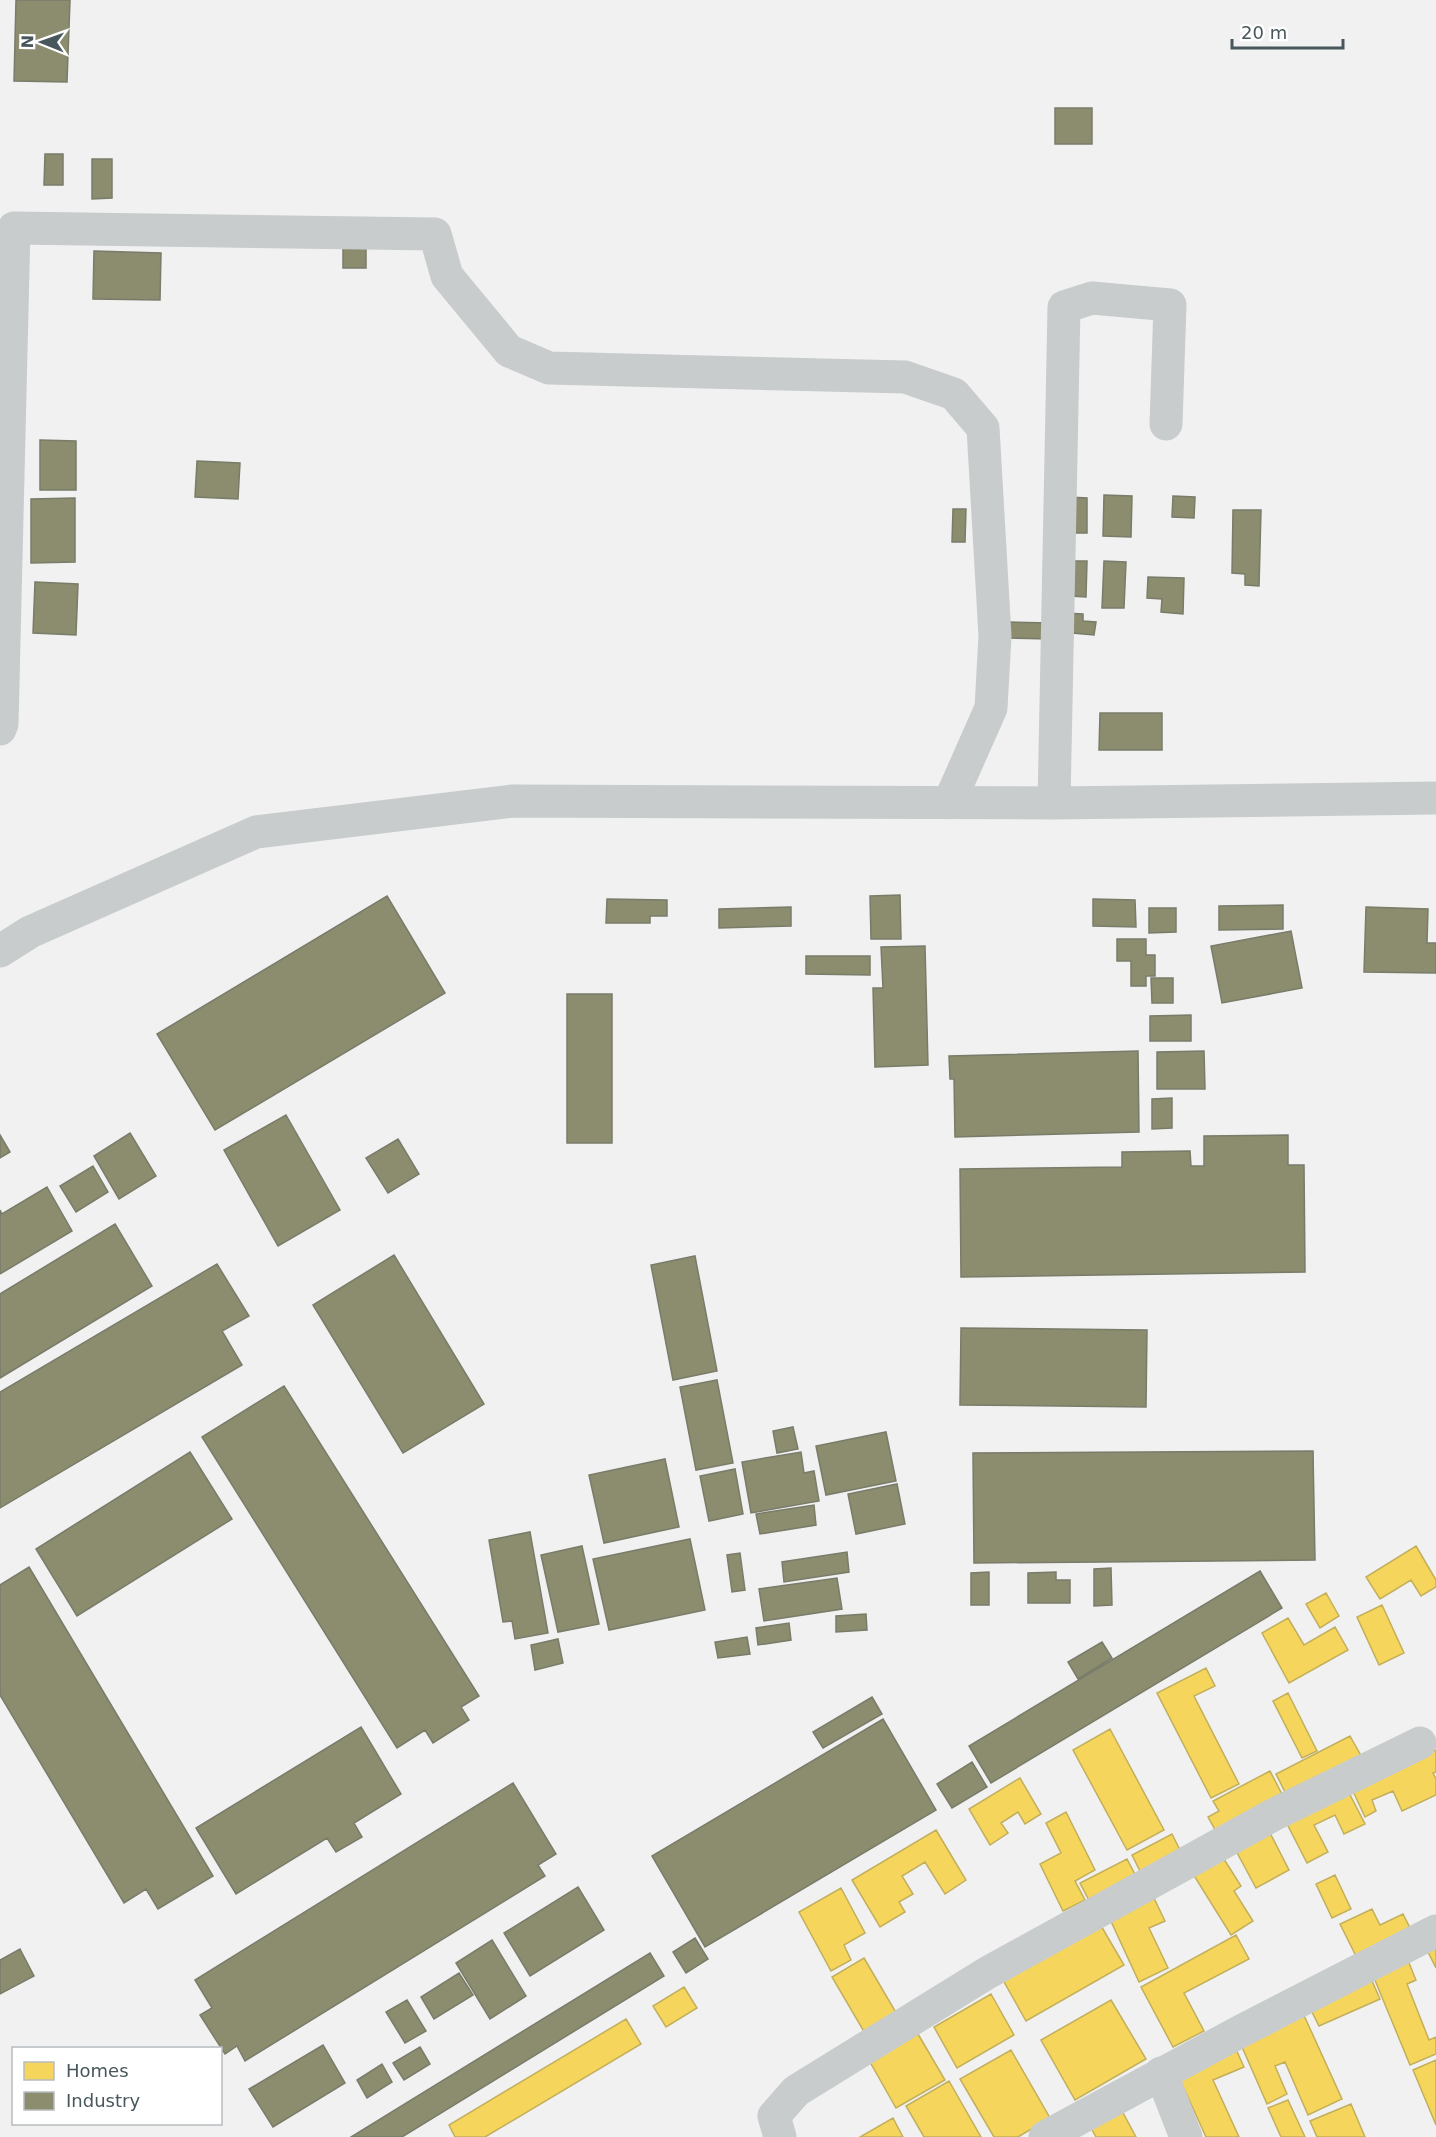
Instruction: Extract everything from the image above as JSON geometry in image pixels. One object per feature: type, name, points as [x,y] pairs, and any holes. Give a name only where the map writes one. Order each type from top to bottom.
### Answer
[{"type":"street","points":[[0,729],[2,724],[14,228],[435,234],[447,276],[509,351],[549,368],[905,377],[954,394],[983,428],[995,636],[991,708],[949,803]]},
{"type":"street","points":[[1054,803],[1064,307],[1092,298],[1170,305],[1166,424]]},
{"type":"street","points":[[0,951],[30,933],[256,832],[513,801],[1054,803],[1436,798]]},
{"type":"street","points":[[780,2137],[774,2116],[796,2091],[987,1973],[1273,1815],[1420,1743]]},
{"type":"street","points":[[1045,2137],[1161,2073],[1436,1931]]},
{"type":"street","points":[[1161,2073],[1186,2137]]},
{"type":"building: Homes","points":[[1416,1546],[1436,1580],[1436,1587],[1421,1596],[1411,1580],[1380,1599],[1366,1577]]},
{"type":"building: Homes","points":[[1326,1593],[1339,1616],[1320,1628],[1306,1604]]},
{"type":"building: Homes","points":[[1382,1605],[1404,1653],[1379,1665],[1357,1617]]},
{"type":"building: Homes","points":[[1288,1618],[1304,1645],[1335,1627],[1348,1650],[1289,1683],[1262,1633]]},
{"type":"building: Homes","points":[[1206,1668],[1215,1686],[1194,1696],[1239,1784],[1211,1798],[1157,1693]]},
{"type":"building: Homes","points":[[1288,1693],[1317,1751],[1302,1758],[1273,1701]]},
{"type":"building: Homes","points":[[1110,1729],[1164,1830],[1127,1850],[1073,1750]]},
{"type":"building: Homes","points":[[1350,1736],[1364,1761],[1289,1800],[1276,1774]]},
{"type":"building: Homes","points":[[1436,1750],[1436,1772],[1433,1773],[1436,1779],[1436,1795],[1402,1811],[1393,1791],[1372,1800],[1376,1811],[1365,1817],[1351,1787]]},
{"type":"building: Homes","points":[[1270,1771],[1285,1800],[1218,1835],[1208,1817],[1219,1811],[1213,1801]]},
{"type":"building: Homes","points":[[1020,1778],[1041,1814],[1025,1824],[1018,1812],[1001,1823],[1008,1833],[990,1845],[969,1809]]},
{"type":"building: Homes","points":[[1345,1785],[1365,1824],[1344,1834],[1335,1815],[1314,1825],[1328,1852],[1307,1863],[1283,1816]]},
{"type":"building: Homes","points":[[1066,1812],[1095,1870],[1075,1881],[1085,1900],[1063,1911],[1040,1864],[1061,1853],[1046,1823]]},
{"type":"building: Homes","points":[[1268,1829],[1289,1870],[1256,1888],[1234,1847]]},
{"type":"building: Homes","points":[[936,1830],[966,1880],[945,1894],[925,1862],[902,1876],[913,1894],[899,1902],[905,1912],[880,1927],[852,1880]]},
{"type":"building: Homes","points":[[1172,1834],[1184,1858],[1144,1879],[1132,1855]]},
{"type":"building: Homes","points":[[1222,1856],[1241,1886],[1234,1891],[1253,1921],[1231,1935],[1193,1874]]},
{"type":"building: Homes","points":[[1127,1859],[1139,1882],[1092,1906],[1080,1883]]},
{"type":"building: Homes","points":[[1335,1875],[1351,1909],[1332,1918],[1316,1884]]},
{"type":"building: Homes","points":[[841,1888],[865,1933],[844,1945],[851,1960],[831,1971],[799,1912]]},
{"type":"building: Homes","points":[[1153,1896],[1165,1921],[1149,1928],[1168,1968],[1139,1982],[1109,1917]]},
{"type":"building: Homes","points":[[1372,1909],[1380,1925],[1403,1914],[1411,1930],[1356,1956],[1340,1924]]},
{"type":"building: Homes","points":[[1100,1924],[1124,1965],[1026,2021],[1003,1980]]},
{"type":"building: Homes","points":[[1236,1935],[1249,1959],[1184,1993],[1204,2031],[1173,2047],[1141,1987]]},
{"type":"building: Homes","points":[[1436,1943],[1436,1968],[1426,1948]]},
{"type":"building: Homes","points":[[864,1958],[898,2016],[866,2035],[832,1977]]},
{"type":"building: Homes","points":[[1407,1958],[1416,1980],[1407,1984],[1429,2040],[1436,2037],[1436,2054],[1410,2065],[1372,1973]]},
{"type":"building: Homes","points":[[1369,1974],[1380,1999],[1319,2026],[1307,2002]]},
{"type":"building: Homes","points":[[684,1987],[697,2008],[666,2027],[653,2006]]},
{"type":"building: Homes","points":[[991,1994],[1014,2035],[957,2068],[934,2027]]},
{"type":"building: Homes","points":[[1111,2000],[1146,2059],[1075,2100],[1041,2040]]},
{"type":"building: Homes","points":[[1302,2011],[1342,2099],[1308,2115],[1285,2062],[1275,2066],[1287,2094],[1267,2104],[1239,2040]]},
{"type":"building: Homes","points":[[626,2019],[641,2044],[485,2137],[455,2137],[449,2125]]},
{"type":"building: Homes","points":[[918,2034],[945,2080],[896,2108],[870,2062]]},
{"type":"building: Homes","points":[[1235,2047],[1244,2067],[1213,2080],[1239,2137],[1206,2137],[1177,2073]]},
{"type":"building: Homes","points":[[1011,2050],[1050,2118],[1018,2137],[994,2137],[960,2079]]},
{"type":"building: Homes","points":[[1436,2060],[1436,2125],[1413,2070]]},
{"type":"building: Homes","points":[[949,2081],[981,2137],[924,2137],[906,2106]]},
{"type":"building: Homes","points":[[1288,2100],[1305,2137],[1281,2137],[1268,2108]]},
{"type":"building: Homes","points":[[1351,2104],[1365,2137],[1317,2137],[1310,2121]]},
{"type":"building: Homes","points":[[1121,2109],[1136,2137],[1096,2137],[1090,2126]]},
{"type":"building: Homes","points":[[893,2118],[903,2137],[860,2137]]},
{"type":"building: Industry","points":[[16,0],[70,0],[67,82],[14,81]]},
{"type":"building: Industry","points":[[1055,108],[1092,108],[1092,144],[1055,144]]},
{"type":"building: Industry","points":[[45,154],[63,154],[63,185],[44,185]]},
{"type":"building: Industry","points":[[92,159],[112,159],[112,198],[92,199]]},
{"type":"building: Industry","points":[[343,246],[366,246],[366,268],[343,268]]},
{"type":"building: Industry","points":[[94,251],[161,253],[160,300],[93,299]]},
{"type":"building: Industry","points":[[40,440],[76,441],[76,490],[40,490]]},
{"type":"building: Industry","points":[[197,461],[240,463],[238,499],[195,497]]},
{"type":"building: Industry","points":[[1104,495],[1132,496],[1131,537],[1103,536]]},
{"type":"building: Industry","points":[[1173,496],[1195,497],[1194,518],[1172,517]]},
{"type":"building: Industry","points":[[1068,497],[1087,498],[1087,533],[1068,533]]},
{"type":"building: Industry","points":[[75,498],[75,562],[31,563],[31,499]]},
{"type":"building: Industry","points":[[953,509],[966,509],[965,542],[952,542]]},
{"type":"building: Industry","points":[[1233,510],[1261,510],[1259,586],[1245,585],[1245,574],[1232,573]]},
{"type":"building: Industry","points":[[1071,561],[1087,561],[1086,597],[1070,596]]},
{"type":"building: Industry","points":[[1104,561],[1126,562],[1124,608],[1102,608]]},
{"type":"building: Industry","points":[[1148,577],[1184,578],[1183,614],[1161,612],[1162,599],[1147,598]]},
{"type":"building: Industry","points":[[35,582],[78,584],[76,635],[33,633]]},
{"type":"building: Industry","points":[[1063,613],[1083,614],[1083,621],[1096,622],[1094,635],[1061,632]]},
{"type":"building: Industry","points":[[1007,622],[1050,623],[1050,639],[1007,638]]},
{"type":"building: Industry","points":[[1100,713],[1162,713],[1162,750],[1099,750]]},
{"type":"building: Industry","points":[[900,895],[901,939],[871,939],[870,896]]},
{"type":"building: Industry","points":[[387,896],[445,993],[215,1130],[157,1034]]},
{"type":"building: Industry","points":[[607,899],[667,900],[667,916],[650,916],[650,923],[606,923]]},
{"type":"building: Industry","points":[[1093,899],[1135,900],[1136,927],[1093,926]]},
{"type":"building: Industry","points":[[1283,905],[1283,929],[1219,930],[1219,906]]},
{"type":"building: Industry","points":[[791,907],[791,926],[719,928],[719,909]]},
{"type":"building: Industry","points":[[1366,907],[1428,909],[1427,943],[1436,943],[1436,973],[1364,972]]},
{"type":"building: Industry","points":[[1149,908],[1176,908],[1176,932],[1149,933]]},
{"type":"building: Industry","points":[[1291,931],[1302,988],[1222,1003],[1211,946]]},
{"type":"building: Industry","points":[[1117,939],[1146,939],[1146,955],[1155,955],[1155,976],[1146,976],[1146,986],[1131,986],[1131,961],[1117,961]]},
{"type":"building: Industry","points":[[925,946],[928,1065],[875,1067],[873,988],[883,988],[881,947]]},
{"type":"building: Industry","points":[[806,956],[870,956],[870,975],[806,974]]},
{"type":"building: Industry","points":[[1151,978],[1173,978],[1173,1003],[1152,1003]]},
{"type":"building: Industry","points":[[567,994],[612,994],[612,1143],[567,1143]]},
{"type":"building: Industry","points":[[1191,1015],[1191,1041],[1150,1041],[1150,1016]]},
{"type":"building: Industry","points":[[1138,1051],[1139,1132],[955,1137],[954,1079],[950,1079],[949,1056]]},
{"type":"building: Industry","points":[[1204,1051],[1205,1089],[1157,1089],[1157,1052]]},
{"type":"building: Industry","points":[[1172,1098],[1172,1128],[1152,1129],[1152,1099]]},
{"type":"building: Industry","points":[[286,1115],[340,1210],[278,1246],[224,1150]]},
{"type":"building: Industry","points":[[130,1133],[156,1176],[119,1199],[94,1156]]},
{"type":"building: Industry","points":[[0,1135],[10,1152],[0,1158]]},
{"type":"building: Industry","points":[[1288,1135],[1288,1165],[1304,1165],[1305,1272],[961,1277],[960,1169],[1122,1167],[1122,1152],[1190,1151],[1191,1166],[1204,1166],[1204,1136]]},
{"type":"building: Industry","points":[[398,1139],[419,1174],[388,1193],[366,1158]]},
{"type":"building: Industry","points":[[93,1166],[108,1192],[76,1212],[60,1186]]},
{"type":"building: Industry","points":[[47,1187],[72,1231],[0,1274],[0,1210],[2,1214]]},
{"type":"building: Industry","points":[[115,1224],[152,1286],[0,1378],[0,1294]]},
{"type":"building: Industry","points":[[394,1255],[484,1404],[403,1453],[313,1305]]},
{"type":"building: Industry","points":[[695,1256],[717,1371],[673,1380],[651,1265]]},
{"type":"building: Industry","points":[[217,1264],[249,1316],[222,1331],[242,1365],[0,1508],[0,1392]]},
{"type":"building: Industry","points":[[961,1328],[1147,1330],[1146,1407],[960,1405]]},
{"type":"building: Industry","points":[[717,1380],[733,1463],[696,1470],[680,1387]]},
{"type":"building: Industry","points":[[284,1386],[479,1696],[461,1707],[469,1720],[433,1743],[425,1730],[397,1748],[202,1437]]},
{"type":"building: Industry","points":[[793,1427],[798,1449],[777,1453],[773,1431]]},
{"type":"building: Industry","points":[[886,1432],[896,1481],[826,1495],[816,1446]]},
{"type":"building: Industry","points":[[1313,1451],[1315,1560],[974,1563],[973,1453]]},
{"type":"building: Industry","points":[[190,1452],[232,1519],[77,1616],[36,1549]]},
{"type":"building: Industry","points":[[801,1452],[804,1473],[814,1471],[819,1501],[751,1513],[742,1462]]},
{"type":"building: Industry","points":[[665,1459],[679,1527],[604,1543],[589,1475]]},
{"type":"building: Industry","points":[[735,1469],[743,1514],[709,1521],[700,1476]]},
{"type":"building: Industry","points":[[897,1484],[905,1524],[856,1534],[848,1494]]},
{"type":"building: Industry","points":[[814,1505],[816,1525],[760,1534],[756,1514]]},
{"type":"building: Industry","points":[[530,1532],[548,1633],[515,1639],[512,1621],[503,1622],[489,1540]]},
{"type":"building: Industry","points":[[690,1539],[705,1610],[609,1630],[593,1559]]},
{"type":"building: Industry","points":[[582,1546],[599,1624],[558,1632],[541,1555]]},
{"type":"building: Industry","points":[[847,1552],[849,1572],[784,1582],[782,1562]]},
{"type":"building: Industry","points":[[740,1553],[745,1590],[732,1592],[727,1555]]},
{"type":"building: Industry","points":[[29,1567],[213,1876],[158,1909],[146,1889],[124,1903],[0,1695],[0,1585]]},
{"type":"building: Industry","points":[[1111,1568],[1112,1605],[1094,1606],[1094,1569]]},
{"type":"building: Industry","points":[[1260,1571],[1282,1608],[991,1783],[969,1746]]},
{"type":"building: Industry","points":[[989,1572],[989,1605],[971,1605],[971,1573]]},
{"type":"building: Industry","points":[[1056,1572],[1056,1580],[1070,1580],[1070,1603],[1028,1603],[1028,1573]]},
{"type":"building: Industry","points":[[837,1578],[842,1609],[764,1621],[759,1589]]},
{"type":"building: Industry","points":[[866,1614],[867,1630],[836,1632],[836,1616]]},
{"type":"building: Industry","points":[[789,1623],[791,1640],[758,1645],[756,1628]]},
{"type":"building: Industry","points":[[747,1637],[750,1654],[718,1658],[715,1642]]},
{"type":"building: Industry","points":[[558,1639],[563,1663],[535,1670],[531,1645]]},
{"type":"building: Industry","points":[[1102,1642],[1112,1658],[1078,1679],[1068,1662]]},
{"type":"building: Industry","points":[[872,1697],[882,1714],[823,1748],[813,1732]]},
{"type":"building: Industry","points":[[883,1719],[936,1810],[705,1947],[652,1856]]},
{"type":"building: Industry","points":[[361,1727],[401,1794],[354,1823],[362,1837],[336,1852],[327,1838],[236,1894],[196,1828]]},
{"type":"building: Industry","points":[[972,1762],[987,1787],[952,1808],[937,1784]]},
{"type":"building: Industry","points":[[513,1783],[556,1854],[538,1865],[545,1876],[245,2061],[237,2046],[225,2054],[200,2015],[212,2008],[195,1980]]},
{"type":"building: Industry","points":[[578,1887],[604,1930],[530,1976],[504,1933]]},
{"type":"building: Industry","points":[[695,1938],[708,1959],[686,1973],[673,1952]]},
{"type":"building: Industry","points":[[492,1940],[526,1996],[490,2019],[456,1963]]},
{"type":"building: Industry","points":[[20,1949],[34,1976],[0,1994],[0,1960]]},
{"type":"building: Industry","points":[[650,1953],[664,1976],[402,2137],[351,2137]]},
{"type":"building: Industry","points":[[459,1973],[473,1995],[434,2019],[421,1997]]},
{"type":"building: Industry","points":[[407,2000],[426,2031],[405,2043],[386,2012]]},
{"type":"building: Industry","points":[[323,2045],[345,2083],[273,2127],[249,2089]]},
{"type":"building: Industry","points":[[420,2047],[430,2064],[404,2080],[393,2063]]},
{"type":"building: Industry","points":[[382,2064],[392,2082],[367,2098],[357,2080]]}]
